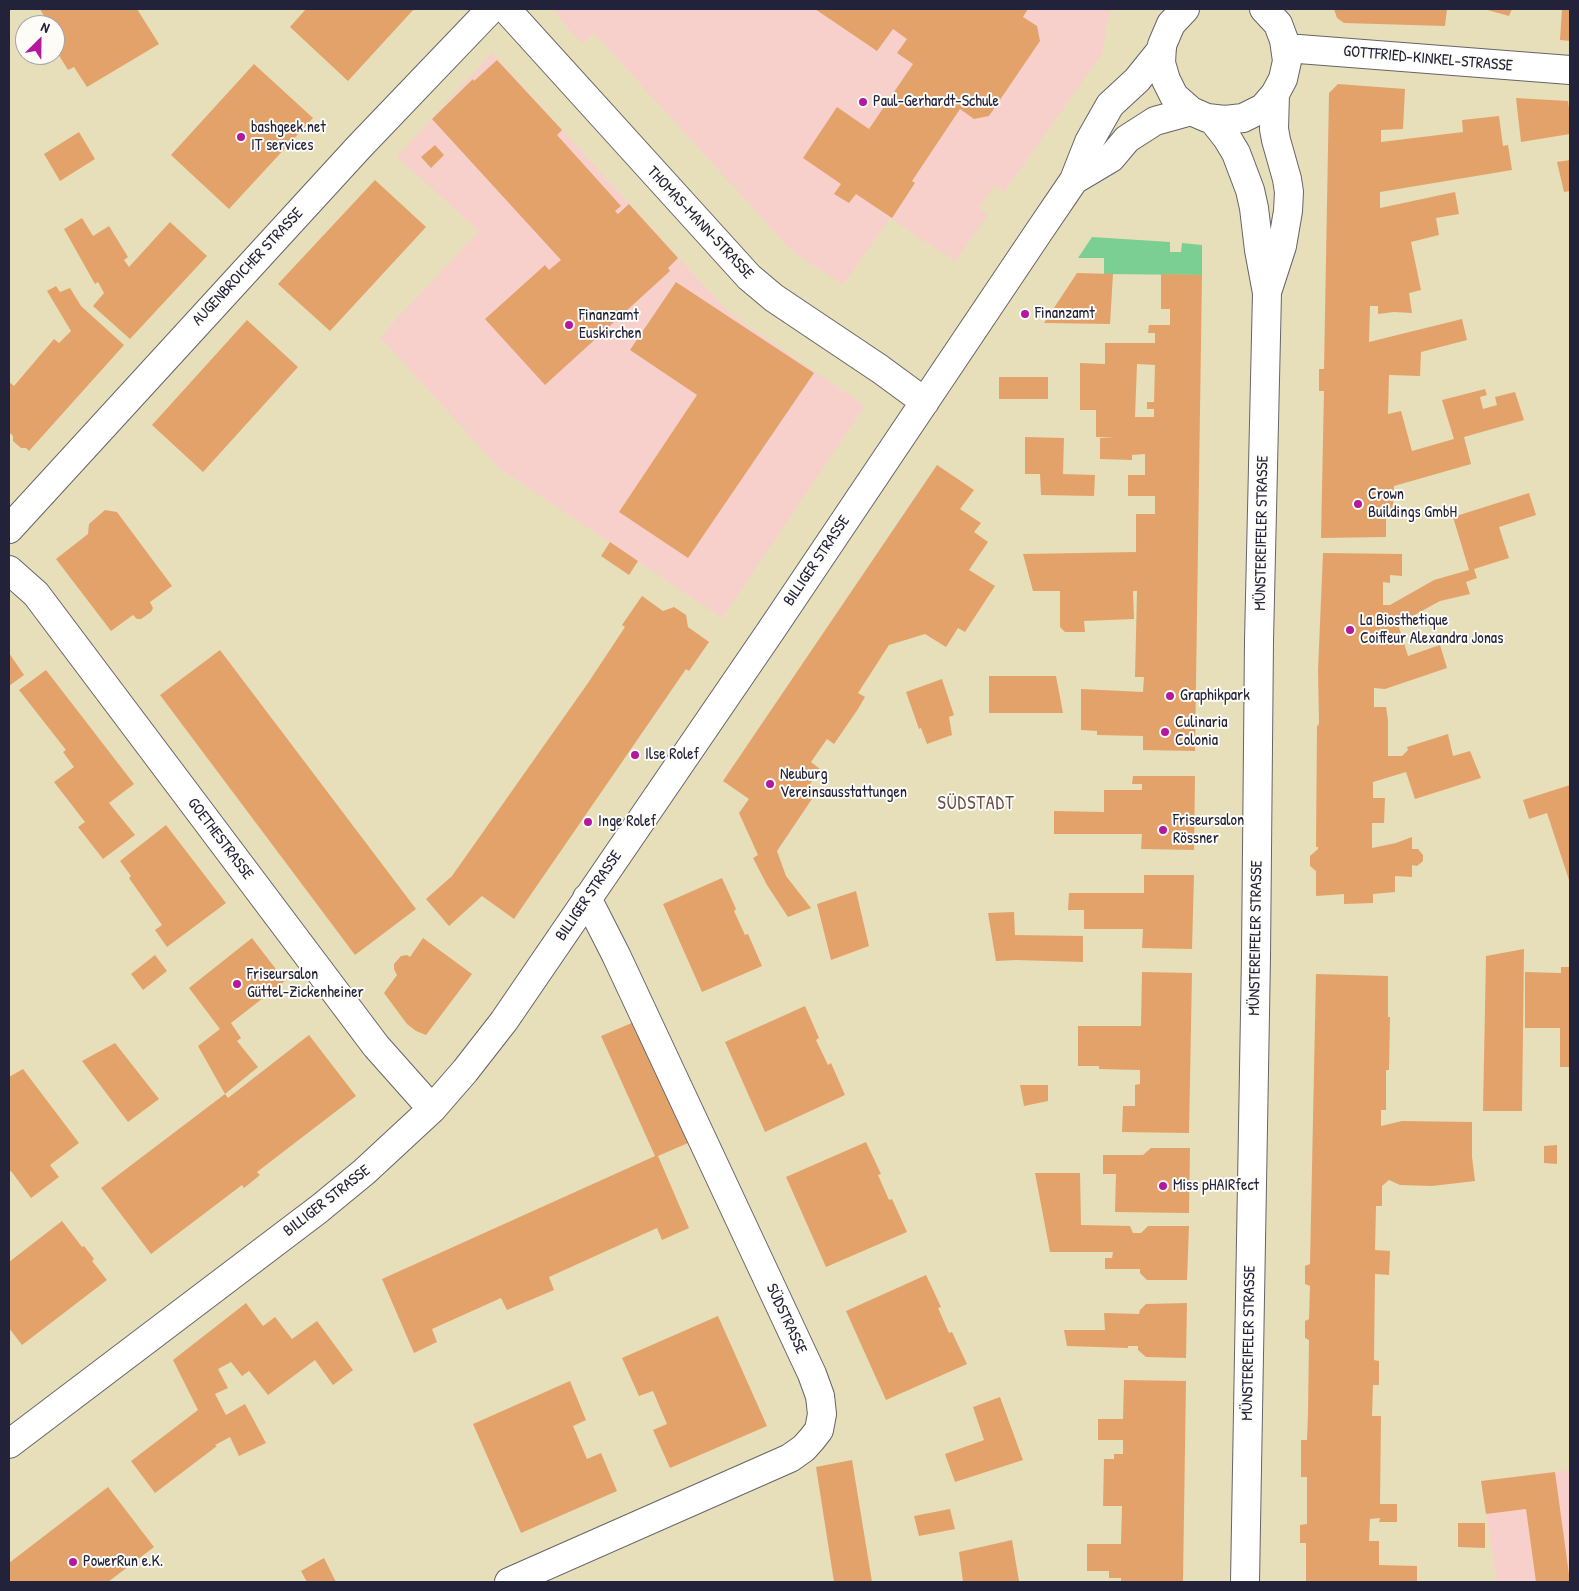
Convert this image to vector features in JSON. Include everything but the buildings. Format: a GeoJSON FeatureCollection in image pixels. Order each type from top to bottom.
{"type":"FeatureCollection","features":[{"type":"Feature","properties":{"kind":"street","name":"AUGENBROICHER STRASSE"},"geometry":{"type":"LineString","coordinates":[[9,529],[359,147],[491,9]]}},
{"type":"Feature","properties":{"kind":"street","name":"THOMAS-MANN-STRASSE"},"geometry":{"type":"LineString","coordinates":[[506,9],[749,277],[774,298],[880,369],[925,402]]}},
{"type":"Feature","properties":{"kind":"street"},"geometry":{"type":"LineString","coordinates":[[1162,49],[1165,36],[1171,24],[1185,9]]}},
{"type":"Feature","properties":{"kind":"street"},"geometry":{"type":"LineString","coordinates":[[1270,12],[1282,32],[1287,61],[1285,74],[1275,94]]}},
{"type":"Feature","properties":{"kind":"street","name":"GOTTFRIED-KINKEL-STRASSE"},"geometry":{"type":"LineString","coordinates":[[1286,48],[1570,70]]}},
{"type":"Feature","properties":{"kind":"street","name":"BILLIGER STRASSE"},"geometry":{"type":"LineString","coordinates":[[9,1444],[319,1209],[364,1172],[432,1109],[504,1020],[772,629],[1074,180],[1089,142],[1110,105],[1137,80],[1162,49]]}},
{"type":"Feature","properties":{"kind":"street","name":"MÜNSTEREIFELER STRASSE"},"geometry":{"type":"LineString","coordinates":[[1162,49],[1162,67],[1169,89],[1177,99],[1201,115],[1227,138],[1236,153],[1248,183],[1254,208],[1267,293],[1259,630],[1256,956],[1245,1582]]}},
{"type":"Feature","properties":{"kind":"street","name":"BILLIGER STRASSE"},"geometry":{"type":"LineString","coordinates":[[1074,180],[1111,158],[1127,139],[1155,121],[1201,115],[1230,120],[1251,114],[1266,105],[1275,94]]}},
{"type":"Feature","properties":{"kind":"street","name":"MÜNSTEREIFELER STRASSE"},"geometry":{"type":"LineString","coordinates":[[1267,293],[1282,246],[1289,192],[1274,129],[1275,94]]}},
{"type":"Feature","properties":{"kind":"street","name":"GOETHESTRASSE"},"geometry":{"type":"LineString","coordinates":[[9,570],[36,594],[376,1046],[432,1109]]}},
{"type":"Feature","properties":{"kind":"street","name":"SÜDSTRASSE"},"geometry":{"type":"LineString","coordinates":[[509,1582],[790,1458],[804,1448],[819,1430],[822,1414],[820,1396],[812,1374],[616,955],[587,898]]}},
{"type":"Feature","properties":{"kind":"shaded area","name":"Paul-Gerhardt-Schule"},"geometry":{"type":"Polygon","coordinates":[[[554,9],[1111,9],[1102,54],[1004,192],[994,185],[979,208],[988,215],[955,261],[890,218],[843,285],[792,251],[594,33],[582,43],[559,18],[554,9]]]}},
{"type":"Feature","properties":{"kind":"shaded area","name":"Finanzamt Euskirchen"},"geometry":{"type":"Polygon","coordinates":[[[492,53],[728,312],[865,406],[722,618],[499,468],[380,337],[479,231],[397,157],[492,53]]]}},
{"type":"Feature","properties":{"kind":"shaded area"},"geometry":{"type":"Polygon","coordinates":[[[1570,1470],[1570,1582],[1497,1582],[1481,1481],[1570,1470]]]}},
{"type":"Feature","properties":{"kind":"green space"},"geometry":{"type":"Polygon","coordinates":[[[1092,237],[1170,242],[1170,252],[1181,252],[1182,243],[1202,245],[1202,275],[1104,274],[1104,258],[1078,258],[1092,237]]]}},
{"type":"Feature","properties":{"kind":"place","name":"Paul-Gerhardt-Schule"},"geometry":{"type":"Point","coordinates":[863,102]}},
{"type":"Feature","properties":{"kind":"place","name":"bashgeek.net IT services"},"geometry":{"type":"Point","coordinates":[241,137]}},
{"type":"Feature","properties":{"kind":"place","name":"Finanzamt"},"geometry":{"type":"Point","coordinates":[1025,314]}},
{"type":"Feature","properties":{"kind":"place","name":"Finanzamt Euskirchen"},"geometry":{"type":"Point","coordinates":[569,325]}},
{"type":"Feature","properties":{"kind":"place","name":"Crown Buildings GmbH"},"geometry":{"type":"Point","coordinates":[1358,504]}},
{"type":"Feature","properties":{"kind":"place","name":"La Biosthetique Coiffeur Alexandra Jonas"},"geometry":{"type":"Point","coordinates":[1350,630]}},
{"type":"Feature","properties":{"kind":"place","name":"Graphikpark"},"geometry":{"type":"Point","coordinates":[1170,696]}},
{"type":"Feature","properties":{"kind":"place","name":"Culinaria Colonia"},"geometry":{"type":"Point","coordinates":[1165,732]}},
{"type":"Feature","properties":{"kind":"place","name":"Ilse Rolef"},"geometry":{"type":"Point","coordinates":[635,755]}},
{"type":"Feature","properties":{"kind":"place","name":"Neuburg Vereinsausstattungen"},"geometry":{"type":"Point","coordinates":[770,784]}},
{"type":"Feature","properties":{"kind":"place","name":"Inge Rolef"},"geometry":{"type":"Point","coordinates":[588,822]}},
{"type":"Feature","properties":{"kind":"place","name":"Friseursalon Rössner"},"geometry":{"type":"Point","coordinates":[1163,830]}},
{"type":"Feature","properties":{"kind":"place","name":"Friseursalon Güttel-Zickenheiner"},"geometry":{"type":"Point","coordinates":[237,984]}},
{"type":"Feature","properties":{"kind":"place","name":"Miss pHAIRfect"},"geometry":{"type":"Point","coordinates":[1163,1186]}},
{"type":"Feature","properties":{"kind":"place","name":"PowerRun e.K."},"geometry":{"type":"Point","coordinates":[73,1562]}},
{"type":"Feature","properties":{"kind":"district","name":"SÜDSTADT"},"geometry":{"type":"Point","coordinates":[976,804]}}]}
